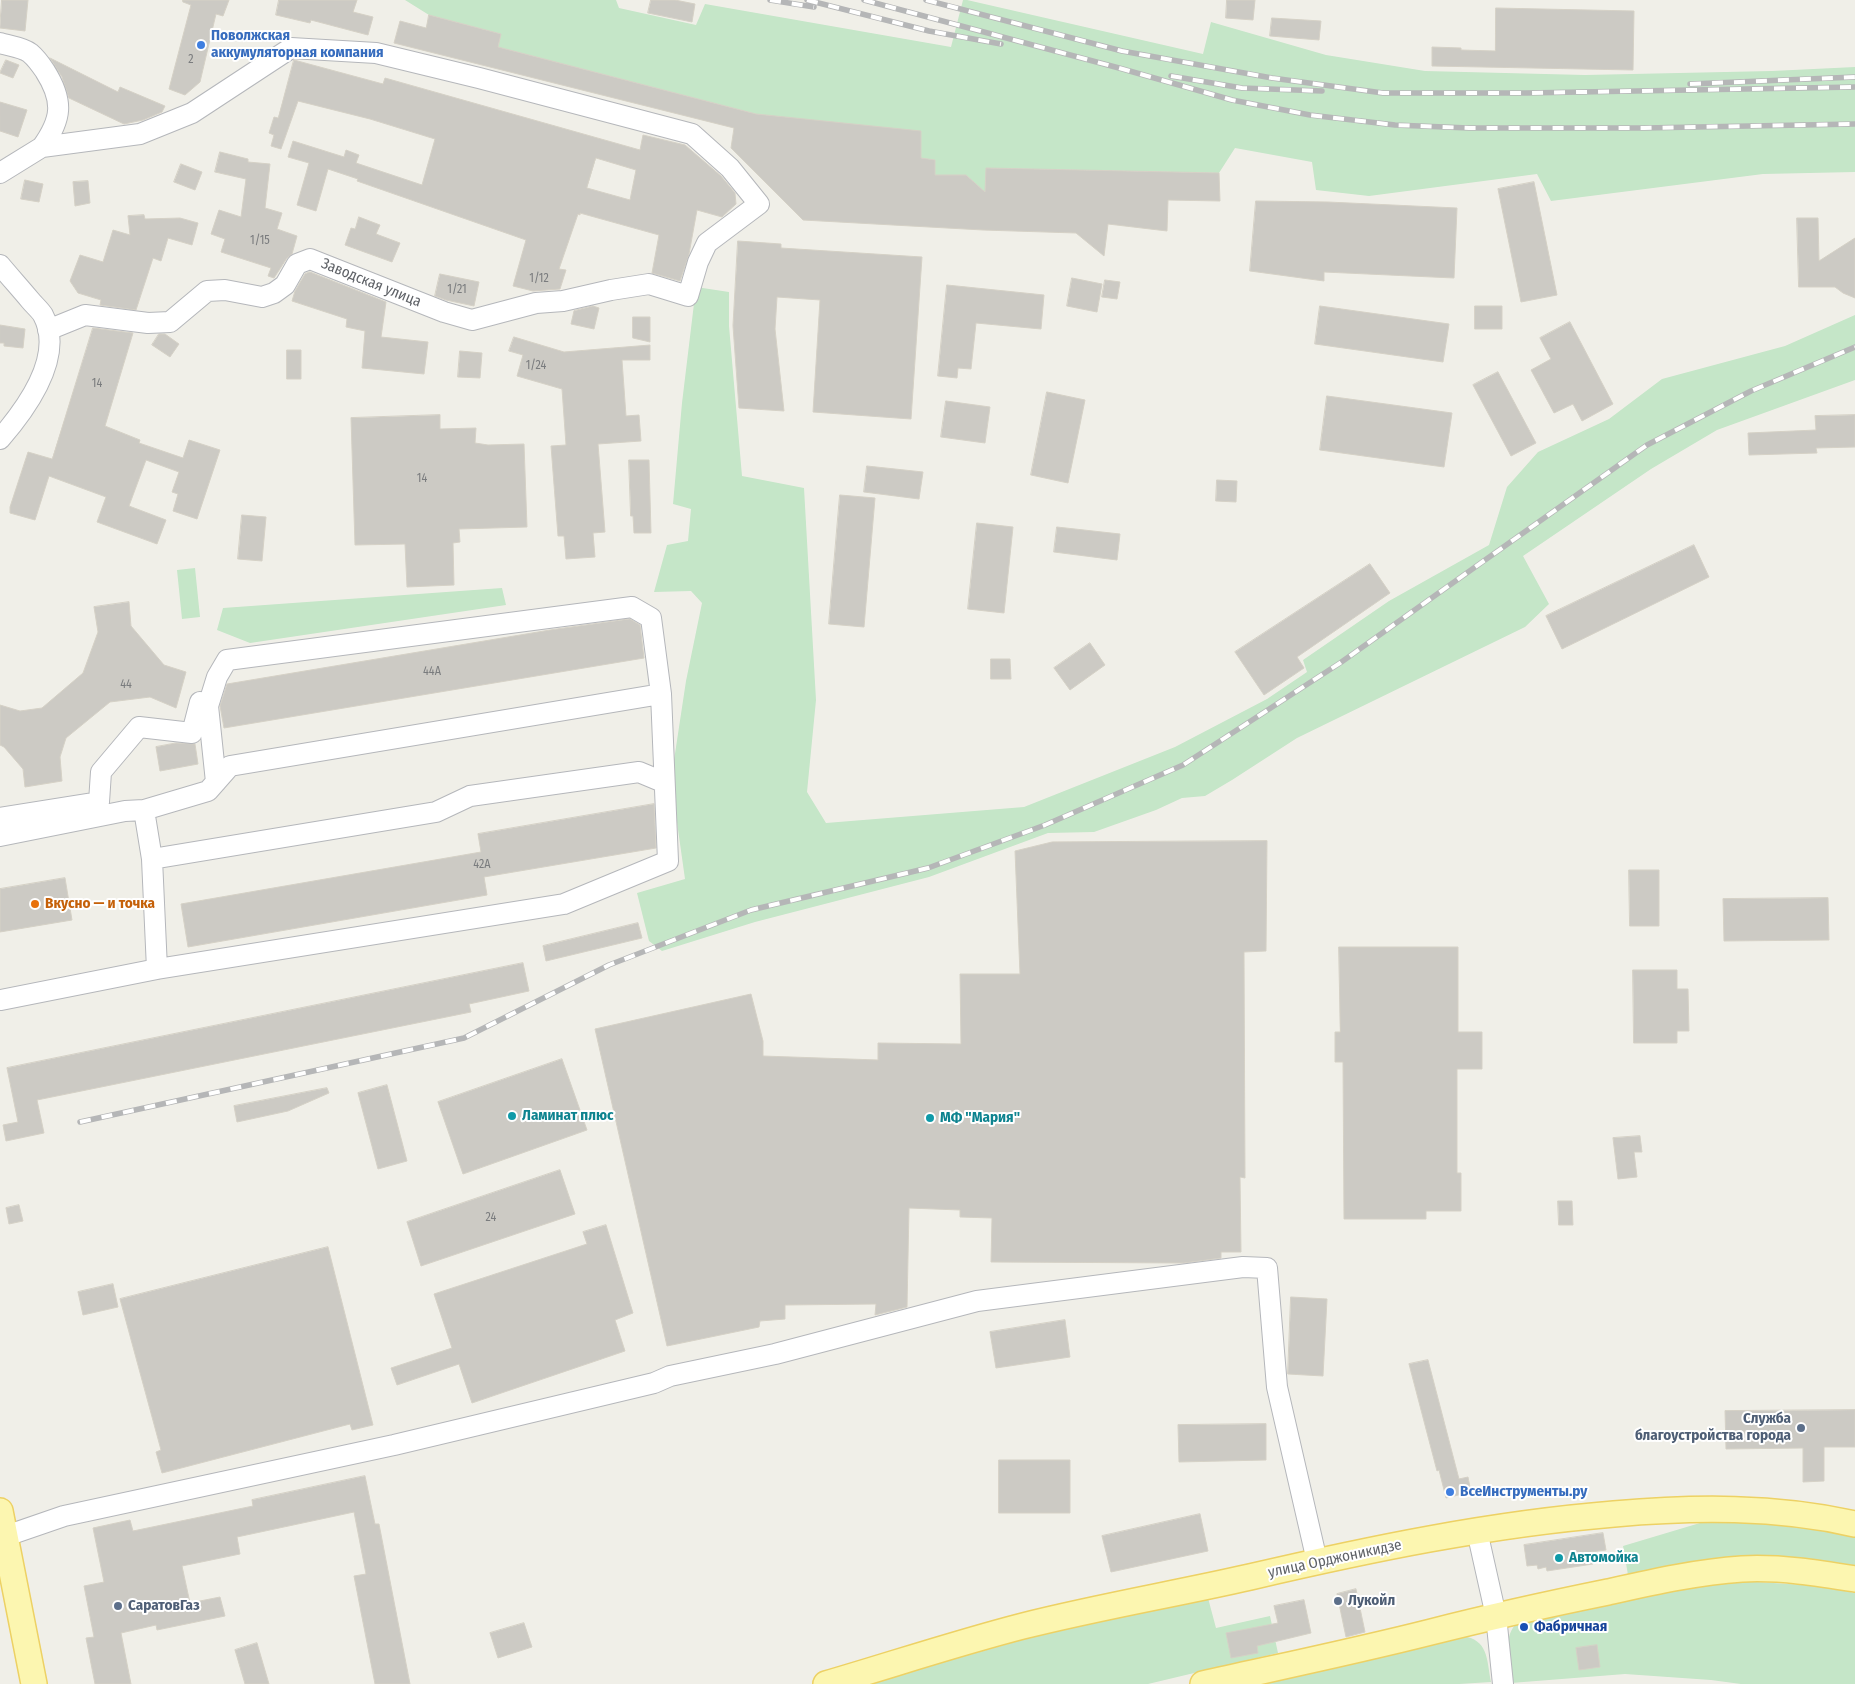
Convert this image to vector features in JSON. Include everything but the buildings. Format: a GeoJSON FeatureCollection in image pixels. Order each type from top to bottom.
{"type":"FeatureCollection","features":[{"type":"Feature","properties":{"kind":"main road","name":"улица Орджоникидзе"},"geometry":{"type":"LineString","coordinates":[[826,1684],[1023,1626],[1317,1561],[1477,1531],[1560,1518],[1691,1509],[1733,1509],[1830,1518],[1855,1524]]}},
{"type":"Feature","properties":{"kind":"main road"},"geometry":{"type":"LineString","coordinates":[[0,1511],[3,1538],[34,1684]]}},
{"type":"Feature","properties":{"kind":"main road"},"geometry":{"type":"LineString","coordinates":[[1203,1684],[1391,1642],[1496,1616],[1671,1578],[1708,1572],[1744,1569],[1773,1570],[1819,1573],[1855,1579]]}},
{"type":"Feature","properties":{"kind":"street"},"geometry":{"type":"LineString","coordinates":[[0,43],[30,53],[40,63],[52,82],[58,100],[58,115],[54,131],[42,147],[0,173]]}},
{"type":"Feature","properties":{"kind":"street","name":"Заводская улица"},"geometry":{"type":"LineString","coordinates":[[42,147],[140,134],[192,113],[291,48],[376,53],[692,134],[730,168],[759,204],[707,243],[698,262],[688,296],[649,284],[563,301],[536,303],[472,320],[444,312],[310,259],[297,264],[285,285],[274,293],[262,297],[225,290],[207,292],[170,322],[148,323],[85,315],[48,330]]}},
{"type":"Feature","properties":{"kind":"street"},"geometry":{"type":"LineString","coordinates":[[0,265],[42,314],[48,330],[49,355],[37,386],[19,417],[0,439]]}},
{"type":"Feature","properties":{"kind":"street"},"geometry":{"type":"LineString","coordinates":[[1,1000],[157,969],[564,904],[668,861],[663,782],[661,694],[651,618],[632,607],[227,660],[217,677],[208,706],[216,782]]}},
{"type":"Feature","properties":{"kind":"street"},"geometry":{"type":"LineString","coordinates":[[0,836],[125,811],[144,810],[208,791],[230,766],[661,694]]}},
{"type":"Feature","properties":{"kind":"street"},"geometry":{"type":"LineString","coordinates":[[0,818],[99,802],[101,772],[139,728],[192,733],[200,702]]}},
{"type":"Feature","properties":{"kind":"street"},"geometry":{"type":"LineString","coordinates":[[152,860],[436,812],[470,796],[639,772],[663,782]]}},
{"type":"Feature","properties":{"kind":"street"},"geometry":{"type":"LineString","coordinates":[[144,810],[152,860],[157,969]]}},
{"type":"Feature","properties":{"kind":"street"},"geometry":{"type":"LineString","coordinates":[[3,1538],[64,1516],[423,1438],[654,1383],[670,1376],[775,1354],[977,1301],[1243,1267],[1267,1268],[1277,1387],[1317,1561]]}},
{"type":"Feature","properties":{"kind":"street"},"geometry":{"type":"LineString","coordinates":[[1477,1531],[1496,1616],[1503,1684]]}},
{"type":"Feature","properties":{"kind":"green space"},"geometry":{"type":"Polygon","coordinates":[[[405,0],[616,0],[619,8],[696,25],[705,4],[951,47],[963,0],[967,0],[1203,54],[1211,22],[1326,55],[1425,71],[1585,75],[1772,71],[1855,67],[1855,172],[1763,174],[1551,201],[1537,174],[1369,196],[1316,190],[1312,162],[1235,148],[1219,173],[987,168],[985,192],[966,175],[935,175],[935,160],[921,158],[831,123],[756,114],[498,47],[501,34],[429,15],[405,0]]]}},
{"type":"Feature","properties":{"kind":"green space"},"geometry":{"type":"Polygon","coordinates":[[[696,287],[729,292],[729,326],[742,476],[804,488],[816,700],[807,792],[826,823],[1024,807],[1175,747],[1267,699],[1307,672],[1303,660],[1389,601],[1489,545],[1507,487],[1538,452],[1609,419],[1662,379],[1785,346],[1855,315],[1855,380],[1717,430],[1651,469],[1523,556],[1549,604],[1525,627],[1297,738],[1205,796],[1182,798],[1156,810],[1094,832],[1048,833],[929,877],[755,922],[662,951],[649,941],[637,893],[685,879],[671,780],[686,681],[702,603],[691,591],[654,592],[667,545],[688,541],[691,509],[673,504],[682,403],[696,287]]]}},
{"type":"Feature","properties":{"kind":"green space"},"geometry":{"type":"Polygon","coordinates":[[[195,568],[200,617],[182,619],[177,570],[195,568]]]}},
{"type":"Feature","properties":{"kind":"green space"},"geometry":{"type":"Polygon","coordinates":[[[502,588],[506,605],[250,643],[217,630],[223,608],[502,588]]]}},
{"type":"Feature","properties":{"kind":"green space"},"geometry":{"type":"Polygon","coordinates":[[[1710,1520],[1803,1525],[1855,1535],[1855,1570],[1628,1575],[1623,1546],[1710,1520]]]}},
{"type":"Feature","properties":{"kind":"green space"},"geometry":{"type":"Polygon","coordinates":[[[1741,1581],[1821,1586],[1855,1593],[1855,1684],[1741,1684],[1625,1674],[1511,1683],[1508,1642],[1513,1627],[1519,1621],[1675,1588],[1741,1581]]]}},
{"type":"Feature","properties":{"kind":"green space"},"geometry":{"type":"Polygon","coordinates":[[[1208,1598],[1216,1628],[1270,1616],[1278,1653],[1148,1684],[866,1684],[1036,1636],[1208,1598]]]}},
{"type":"Feature","properties":{"kind":"green space"},"geometry":{"type":"Polygon","coordinates":[[[1467,1637],[1479,1643],[1483,1648],[1486,1654],[1491,1682],[1459,1684],[1256,1684],[1467,1637]]]}},
{"type":"Feature","properties":{"kind":"railway"},"geometry":{"type":"LineString","coordinates":[[770,0],[814,7]]}},
{"type":"Feature","properties":{"kind":"railway"},"geometry":{"type":"LineString","coordinates":[[807,0],[929,31],[1001,44]]}},
{"type":"Feature","properties":{"kind":"railway"},"geometry":{"type":"LineString","coordinates":[[864,0],[1232,100],[1310,115],[1395,125],[1469,128],[1644,128],[1855,124]]}},
{"type":"Feature","properties":{"kind":"railway"},"geometry":{"type":"LineString","coordinates":[[926,0],[1122,51],[1272,78],[1383,93],[1526,93],[1855,87]]}},
{"type":"Feature","properties":{"kind":"railway"},"geometry":{"type":"LineString","coordinates":[[1171,76],[1242,88],[1322,91]]}},
{"type":"Feature","properties":{"kind":"railway"},"geometry":{"type":"LineString","coordinates":[[1690,84],[1855,77]]}},
{"type":"Feature","properties":{"kind":"railway"},"geometry":{"type":"LineString","coordinates":[[80,1122],[464,1038],[609,965],[751,910],[928,868],[1045,825],[1183,765],[1340,663],[1647,445],[1751,391],[1855,347]]}},
{"type":"Feature","properties":{"kind":"place","name":"Поволжская аккумуляторная компания"},"geometry":{"type":"Point","coordinates":[201,45]}},
{"type":"Feature","properties":{"kind":"place","name":"Вкусно — и точка"},"geometry":{"type":"Point","coordinates":[35,904]}},
{"type":"Feature","properties":{"kind":"place","name":"Ламинат плюс"},"geometry":{"type":"Point","coordinates":[512,1116]}},
{"type":"Feature","properties":{"kind":"place","name":"МФ \"Мария\""},"geometry":{"type":"Point","coordinates":[930,1118]}},
{"type":"Feature","properties":{"kind":"place","name":"Служба благоустройства города"},"geometry":{"type":"Point","coordinates":[1801,1428]}},
{"type":"Feature","properties":{"kind":"place","name":"ВсеИнструменты.ру"},"geometry":{"type":"Point","coordinates":[1450,1492]}},
{"type":"Feature","properties":{"kind":"place","name":"Автомойка"},"geometry":{"type":"Point","coordinates":[1559,1558]}},
{"type":"Feature","properties":{"kind":"place","name":"Лукойл"},"geometry":{"type":"Point","coordinates":[1338,1601]}},
{"type":"Feature","properties":{"kind":"place","name":"СаратовГаз"},"geometry":{"type":"Point","coordinates":[118,1606]}},
{"type":"Feature","properties":{"kind":"place","name":"Фабричная"},"geometry":{"type":"Point","coordinates":[1524,1627]}}]}
